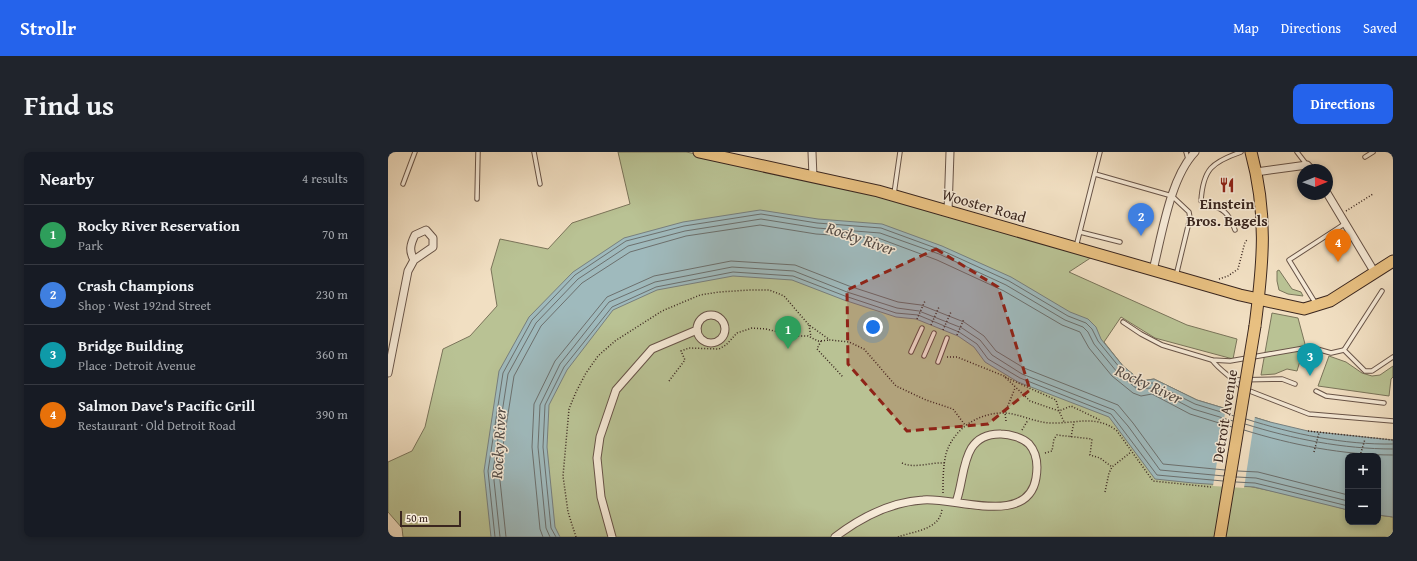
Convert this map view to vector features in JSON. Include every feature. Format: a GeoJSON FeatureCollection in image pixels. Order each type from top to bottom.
{"type":"FeatureCollection","features":[{"type":"Feature","properties":{"kind":"main road","name":"Wooster Road"},"geometry":{"type":"LineString","coordinates":[[699,152],[893,195],[1176,277],[1258,299],[1304,309],[1330,301],[1393,261]]}},
{"type":"Feature","properties":{"kind":"main road","name":"Detroit Avenue"},"geometry":{"type":"LineString","coordinates":[[1220,537],[1255,326],[1263,262],[1263,232],[1256,172],[1251,152]]}},
{"type":"Feature","properties":{"kind":"street"},"geometry":{"type":"LineString","coordinates":[[812,152],[812,177]]}},
{"type":"Feature","properties":{"kind":"street"},"geometry":{"type":"LineString","coordinates":[[948,211],[950,152]]}},
{"type":"Feature","properties":{"kind":"street"},"geometry":{"type":"LineString","coordinates":[[1153,270],[1172,196],[1180,172],[1187,156],[1196,152]]}},
{"type":"Feature","properties":{"kind":"street"},"geometry":{"type":"LineString","coordinates":[[1256,172],[1297,168]]}},
{"type":"Feature","properties":{"kind":"street"},"geometry":{"type":"LineString","coordinates":[[1332,200],[1375,273]]}},
{"type":"Feature","properties":{"kind":"street"},"geometry":{"type":"LineString","coordinates":[[388,373],[408,271],[414,260]]}},
{"type":"Feature","properties":{"kind":"street"},"geometry":{"type":"LineString","coordinates":[[711,314],[722,320],[725,326],[722,338],[710,343],[699,337],[697,330],[700,319],[711,314]]}},
{"type":"Feature","properties":{"kind":"street"},"geometry":{"type":"LineString","coordinates":[[612,537],[601,497],[597,458],[600,437],[616,390],[652,349],[697,330]]}},
{"type":"Feature","properties":{"kind":"street"},"geometry":{"type":"LineString","coordinates":[[835,537],[854,523],[886,508],[923,500],[956,502],[994,507],[1009,506],[1021,501],[1029,493],[1036,481],[1038,467],[1036,454],[1029,443],[1017,438],[995,434],[984,437],[973,445],[966,459],[962,473],[960,492],[956,502]]}},
{"type":"Feature","properties":{"kind":"lane"},"geometry":{"type":"LineString","coordinates":[[403,184],[415,152]]}},
{"type":"Feature","properties":{"kind":"lane"},"geometry":{"type":"LineString","coordinates":[[477,199],[478,152]]}},
{"type":"Feature","properties":{"kind":"lane"},"geometry":{"type":"LineString","coordinates":[[534,152],[540,184]]}},
{"type":"Feature","properties":{"kind":"lane"},"geometry":{"type":"LineString","coordinates":[[893,195],[900,152]]}},
{"type":"Feature","properties":{"kind":"lane"},"geometry":{"type":"LineString","coordinates":[[1076,248],[1100,152]]}},
{"type":"Feature","properties":{"kind":"lane"},"geometry":{"type":"LineString","coordinates":[[1235,230],[1232,219],[1226,211],[1201,201],[1202,184],[1209,168],[1223,158],[1241,152]]}},
{"type":"Feature","properties":{"kind":"lane"},"geometry":{"type":"LineString","coordinates":[[1298,152],[1308,164]]}},
{"type":"Feature","properties":{"kind":"lane"},"geometry":{"type":"LineString","coordinates":[[1365,157],[1373,152]]}},
{"type":"Feature","properties":{"kind":"lane"},"geometry":{"type":"LineString","coordinates":[[1095,174],[1172,196],[1189,212],[1190,218],[1176,277]]}},
{"type":"Feature","properties":{"kind":"lane"},"geometry":{"type":"LineString","coordinates":[[1317,306],[1289,260],[1346,223]]}},
{"type":"Feature","properties":{"kind":"lane"},"geometry":{"type":"LineString","coordinates":[[1080,232],[1120,242]]}},
{"type":"Feature","properties":{"kind":"lane"},"geometry":{"type":"LineString","coordinates":[[1123,322],[1162,345],[1212,360],[1230,361],[1310,347],[1331,353],[1344,350],[1382,291]]}},
{"type":"Feature","properties":{"kind":"lane"},"geometry":{"type":"LineString","coordinates":[[912,352],[922,328]]}},
{"type":"Feature","properties":{"kind":"lane"},"geometry":{"type":"LineString","coordinates":[[924,356],[934,333]]}},
{"type":"Feature","properties":{"kind":"lane"},"geometry":{"type":"LineString","coordinates":[[938,362],[947,338]]}},
{"type":"Feature","properties":{"kind":"lane"},"geometry":{"type":"LineString","coordinates":[[1344,350],[1365,371],[1372,371],[1393,357]]}},
{"type":"Feature","properties":{"kind":"lane"},"geometry":{"type":"LineString","coordinates":[[1212,360],[1219,369],[1242,388],[1309,414],[1393,421]]}},
{"type":"Feature","properties":{"kind":"lane"},"geometry":{"type":"LineString","coordinates":[[1234,380],[1282,379],[1295,384]]}},
{"type":"Feature","properties":{"kind":"lane"},"geometry":{"type":"LineString","coordinates":[[1316,391],[1326,396],[1384,403]]}},
{"type":"Feature","properties":{"kind":"path"},"geometry":{"type":"LineString","coordinates":[[1341,214],[1373,194]]}},
{"type":"Feature","properties":{"kind":"path"},"geometry":{"type":"LineString","coordinates":[[1218,279],[1228,276],[1238,269],[1245,242],[1248,239]]}},
{"type":"Feature","properties":{"kind":"path"},"geometry":{"type":"LineString","coordinates":[[576,537],[568,512],[563,476],[569,409],[586,373],[598,356],[615,341],[662,311],[700,295],[720,292],[769,290],[784,296],[809,324],[830,340]]}},
{"type":"Feature","properties":{"kind":"path"},"geometry":{"type":"LineString","coordinates":[[917,319],[925,301]]}},
{"type":"Feature","properties":{"kind":"path"},"geometry":{"type":"LineString","coordinates":[[931,325],[939,307]]}},
{"type":"Feature","properties":{"kind":"path"},"geometry":{"type":"LineString","coordinates":[[943,330],[951,312]]}},
{"type":"Feature","properties":{"kind":"path"},"geometry":{"type":"LineString","coordinates":[[957,336],[964,319]]}},
{"type":"Feature","properties":{"kind":"path"},"geometry":{"type":"LineString","coordinates":[[809,324],[811,337]]}},
{"type":"Feature","properties":{"kind":"path"},"geometry":{"type":"LineString","coordinates":[[669,381],[685,360],[682,351],[689,348],[719,349],[742,331],[752,328],[766,329],[795,336],[811,337],[821,341],[830,340],[849,342],[864,348],[896,386],[926,400],[953,409],[965,425]]}},
{"type":"Feature","properties":{"kind":"path"},"geometry":{"type":"LineString","coordinates":[[821,341],[817,349],[843,377]]}},
{"type":"Feature","properties":{"kind":"path"},"geometry":{"type":"LineString","coordinates":[[945,358],[957,357],[1004,376],[1056,400],[1059,411],[1065,422]]}},
{"type":"Feature","properties":{"kind":"path"},"geometry":{"type":"LineString","coordinates":[[1004,376],[1030,401],[1059,411],[1071,406],[1110,425],[1117,431],[1153,480],[1211,487]]}},
{"type":"Feature","properties":{"kind":"path"},"geometry":{"type":"LineString","coordinates":[[1006,421],[1005,414],[1015,388]]}},
{"type":"Feature","properties":{"kind":"path"},"geometry":{"type":"LineString","coordinates":[[898,537],[932,525],[941,514],[946,453],[952,440],[965,425],[989,415],[1005,414],[1028,420],[1074,422],[1089,420],[1102,422]]}},
{"type":"Feature","properties":{"kind":"path"},"geometry":{"type":"LineString","coordinates":[[1017,438],[1028,420]]}},
{"type":"Feature","properties":{"kind":"path"},"geometry":{"type":"LineString","coordinates":[[1071,437],[1074,422]]}},
{"type":"Feature","properties":{"kind":"path"},"geometry":{"type":"LineString","coordinates":[[1308,431],[1365,439],[1393,440]]}},
{"type":"Feature","properties":{"kind":"path"},"geometry":{"type":"LineString","coordinates":[[1314,452],[1319,433]]}},
{"type":"Feature","properties":{"kind":"path"},"geometry":{"type":"LineString","coordinates":[[1045,453],[1052,450],[1054,439],[1057,435],[1092,439],[1090,455],[1100,458],[1112,466]]}},
{"type":"Feature","properties":{"kind":"path"},"geometry":{"type":"LineString","coordinates":[[1361,453],[1365,439]]}},
{"type":"Feature","properties":{"kind":"path"},"geometry":{"type":"LineString","coordinates":[[1105,492],[1112,466],[1131,452]]}},
{"type":"Feature","properties":{"kind":"path"},"geometry":{"type":"LineString","coordinates":[[902,463],[913,466],[929,463],[944,463]]}},
{"type":"Feature","properties":{"kind":"highlighted area"},"geometry":{"type":"Polygon","coordinates":[[[936,249],[998,287],[1030,390],[988,424],[907,431],[848,364],[847,290],[936,249]]]}},
{"type":"Feature","properties":{"kind":"green space"},"geometry":{"type":"Polygon","coordinates":[[[618,152],[686,152],[869,187],[1095,255],[1069,272],[1187,325],[1237,339],[1233,359],[1155,338],[1121,317],[1104,342],[1123,366],[1141,381],[1154,379],[1197,400],[1270,422],[1248,486],[1305,498],[1345,509],[1345,525],[1381,525],[1381,515],[1393,517],[1393,537],[403,537],[402,528],[388,512],[388,462],[412,451],[425,427],[443,349],[470,336],[497,306],[491,269],[500,239],[548,249],[572,223],[630,204],[618,152]]]}},
{"type":"Feature","properties":{"kind":"green space"},"geometry":{"type":"Polygon","coordinates":[[[1279,270],[1292,289],[1301,292],[1303,296],[1288,294],[1279,290],[1277,271],[1279,270]]]}},
{"type":"Feature","properties":{"kind":"green space"},"geometry":{"type":"Polygon","coordinates":[[[1272,313],[1298,318],[1305,344],[1297,371],[1287,369],[1275,374],[1261,375],[1272,313]]]}},
{"type":"Feature","properties":{"kind":"green space"},"geometry":{"type":"Polygon","coordinates":[[[1329,356],[1346,362],[1362,373],[1372,376],[1380,375],[1393,366],[1393,377],[1391,379],[1389,396],[1318,386],[1329,356]]]}},
{"type":"Feature","properties":{"kind":"water","name":"Rocky River"},"geometry":{"type":"Polygon","coordinates":[[[760,210],[818,219],[882,224],[942,246],[1011,277],[1070,312],[1088,319],[1096,327],[1101,339],[1123,366],[1141,381],[1154,379],[1197,400],[1270,422],[1308,431],[1393,440],[1393,517],[1381,515],[1381,453],[1345,453],[1345,509],[1254,487],[1155,479],[1109,417],[1018,382],[985,362],[974,347],[958,336],[916,319],[896,317],[844,300],[792,280],[733,276],[657,290],[613,310],[567,370],[549,405],[547,447],[555,527],[560,537],[491,537],[484,471],[499,371],[529,317],[573,272],[624,238],[683,222],[760,210]]]}},
{"type":"Feature","properties":{"kind":"pier"},"geometry":{"type":"Polygon","coordinates":[[[1226,407],[1255,416],[1244,488],[1213,486],[1226,407]]]}},
{"type":"Feature","properties":{"kind":"place","name":"Einstein Bros. Bagels"},"geometry":{"type":"Point","coordinates":[1227,185]}},
{"type":"Feature","properties":{"kind":"place","name":"Crash Champions"},"geometry":{"type":"Point","coordinates":[1141,236]}},
{"type":"Feature","properties":{"kind":"place","name":"Salmon Dave's Pacific Grill"},"geometry":{"type":"Point","coordinates":[1338,262]}},
{"type":"Feature","properties":{"kind":"place","name":"Rocky River Reservation"},"geometry":{"type":"Point","coordinates":[788,349]}},
{"type":"Feature","properties":{"kind":"place","name":"Bridge Building"},"geometry":{"type":"Point","coordinates":[1310,376]}}]}
